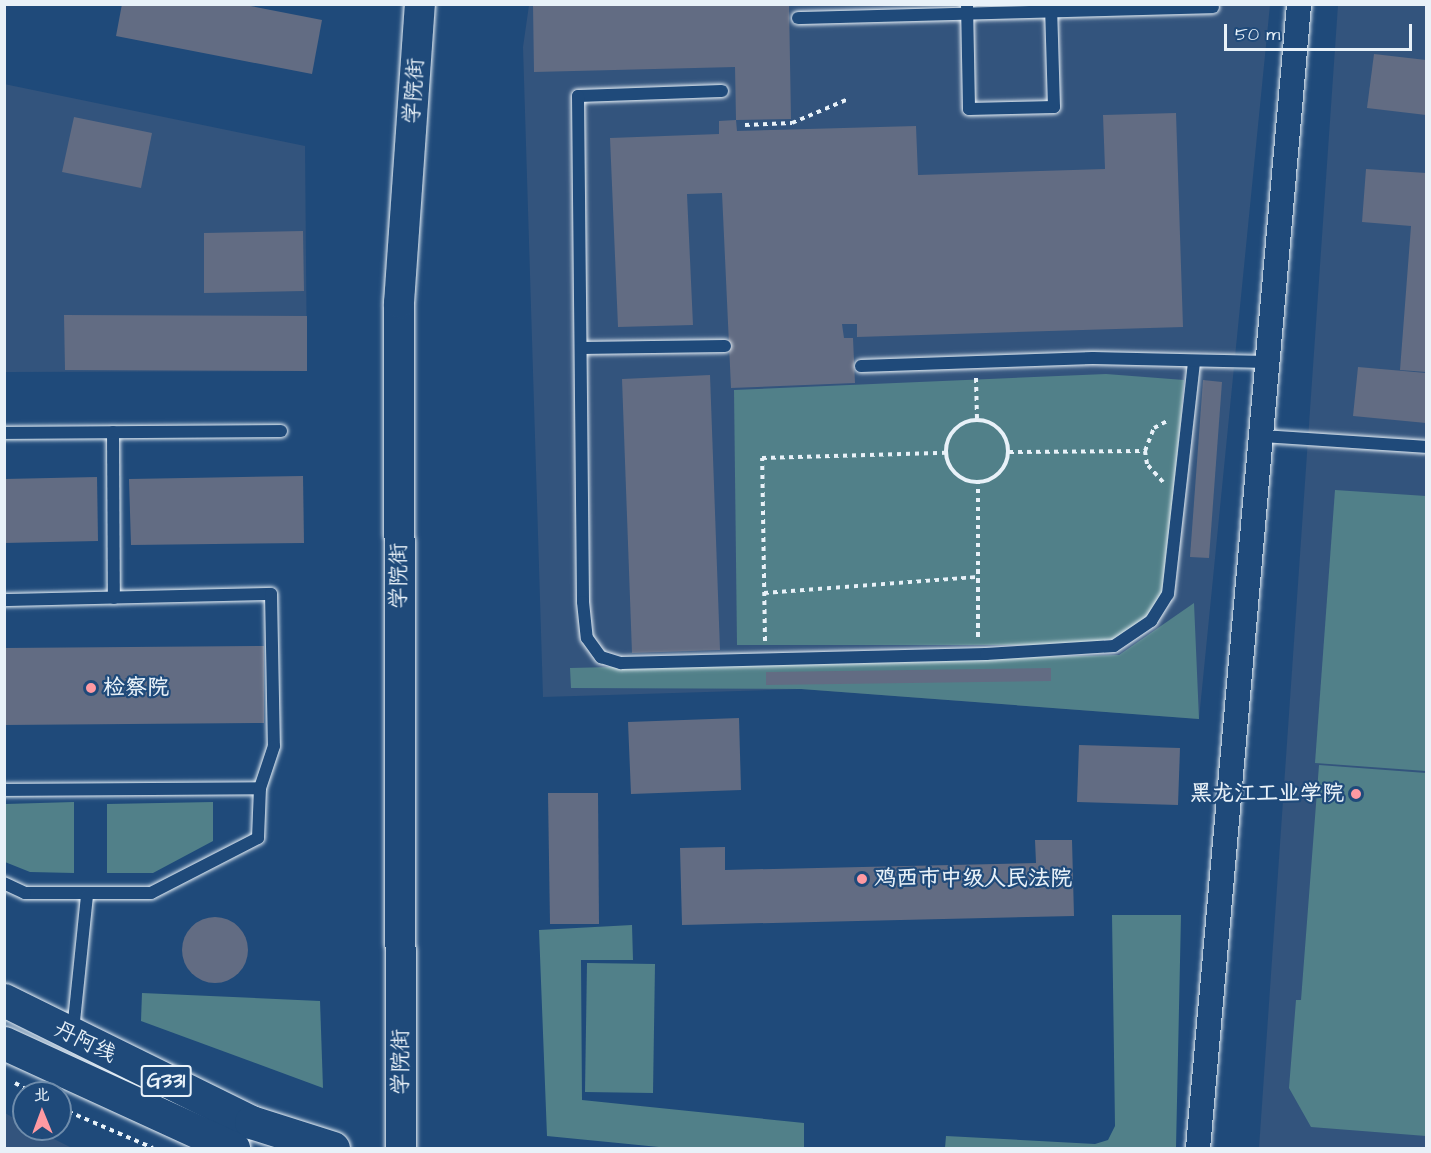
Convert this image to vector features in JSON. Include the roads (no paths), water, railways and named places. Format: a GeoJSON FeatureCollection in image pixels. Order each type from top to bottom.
{"type":"FeatureCollection","features":[{"type":"Feature","properties":{"kind":"highway","name":"丹阿线"},"geometry":{"type":"LineString","coordinates":[[4,1000],[251,1122],[333,1149]]}},
{"type":"Feature","properties":{"kind":"highway","name":"丹阿线"},"geometry":{"type":"LineString","coordinates":[[4,1043],[232,1149]]}},
{"type":"Feature","properties":{"kind":"street","name":"学院街"},"geometry":{"type":"LineString","coordinates":[[400,1149],[399,303],[420,4]]}},
{"type":"Feature","properties":{"kind":"street"},"geometry":{"type":"LineString","coordinates":[[1198,1149],[1299,4]]}},
{"type":"Feature","properties":{"kind":"lane"},"geometry":{"type":"LineString","coordinates":[[798,18],[967,9],[1213,7]]}},
{"type":"Feature","properties":{"kind":"lane"},"geometry":{"type":"LineString","coordinates":[[967,9],[969,109],[1054,107],[1051,8]]}},
{"type":"Feature","properties":{"kind":"lane"},"geometry":{"type":"LineString","coordinates":[[722,91],[578,96],[583,602],[587,638],[601,657],[621,663],[765,660],[978,654],[1114,646],[1151,621],[1168,594],[1194,362]]}},
{"type":"Feature","properties":{"kind":"lane"},"geometry":{"type":"LineString","coordinates":[[581,348],[725,346]]}},
{"type":"Feature","properties":{"kind":"lane"},"geometry":{"type":"LineString","coordinates":[[861,366],[1093,358],[1267,362]]}},
{"type":"Feature","properties":{"kind":"lane"},"geometry":{"type":"LineString","coordinates":[[4,434],[281,431]]}},
{"type":"Feature","properties":{"kind":"lane"},"geometry":{"type":"LineString","coordinates":[[113,432],[114,598]]}},
{"type":"Feature","properties":{"kind":"lane"},"geometry":{"type":"LineString","coordinates":[[1261,436],[1426,447]]}},
{"type":"Feature","properties":{"kind":"lane"},"geometry":{"type":"LineString","coordinates":[[4,600],[271,594],[274,746],[260,788],[258,838],[151,893],[87,896],[25,893],[4,883]]}},
{"type":"Feature","properties":{"kind":"lane"},"geometry":{"type":"LineString","coordinates":[[4,790],[260,788]]}},
{"type":"Feature","properties":{"kind":"lane"},"geometry":{"type":"LineString","coordinates":[[73,1036],[87,896]]}},
{"type":"Feature","properties":{"kind":"place","name":"检察院"},"geometry":{"type":"Point","coordinates":[91,688]}},
{"type":"Feature","properties":{"kind":"place","name":"黑龙江工业学院"},"geometry":{"type":"Point","coordinates":[1356,794]}},
{"type":"Feature","properties":{"kind":"place","name":"鸡西市中级人民法院"},"geometry":{"type":"Point","coordinates":[862,879]}}]}
